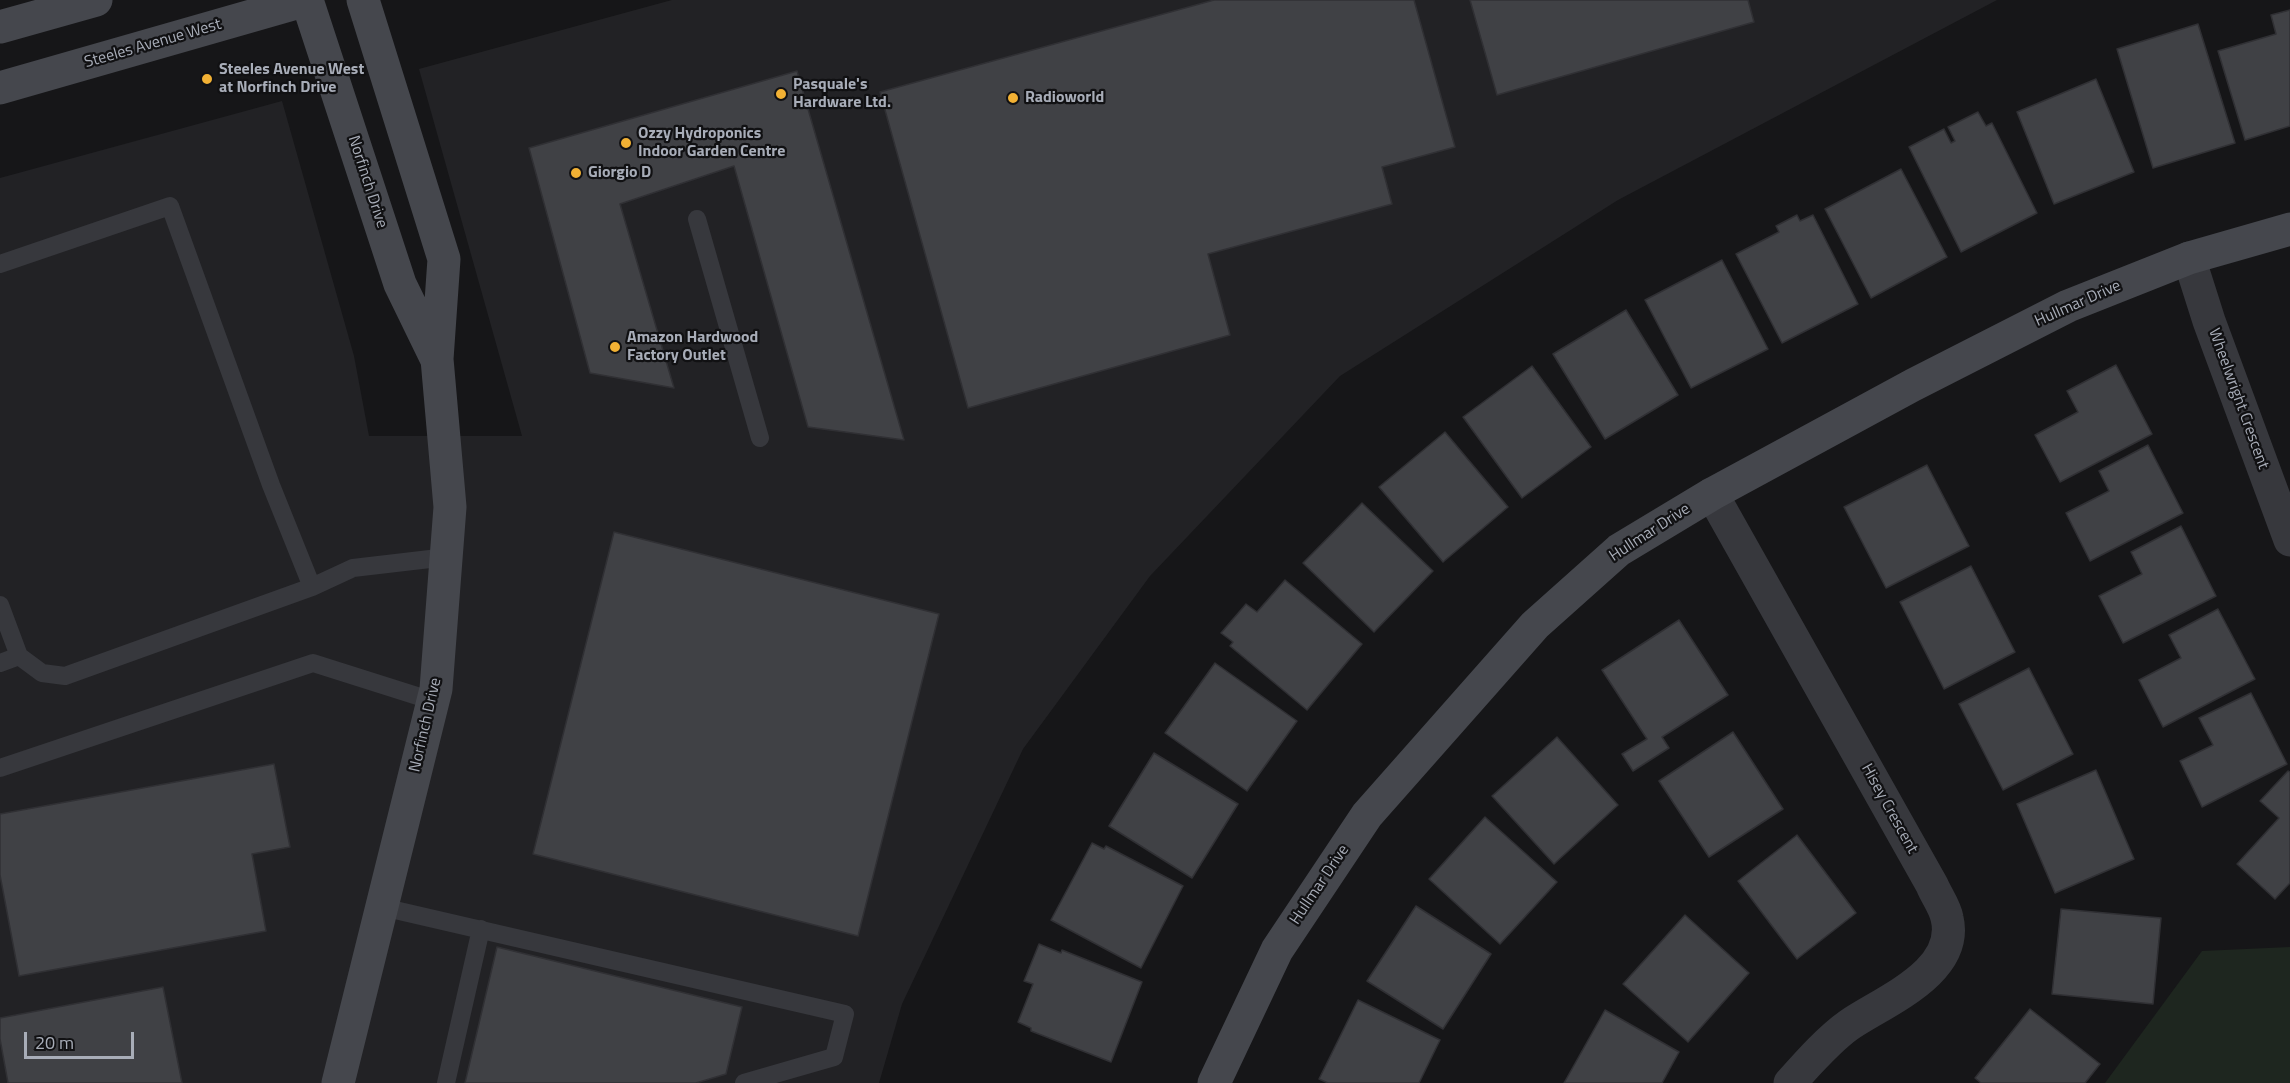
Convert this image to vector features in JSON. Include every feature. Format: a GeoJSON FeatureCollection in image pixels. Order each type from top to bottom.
{"type":"FeatureCollection","features":[{"type":"Feature","properties":{"kind":"street"},"geometry":{"type":"LineString","coordinates":[[0,27],[96,0]]}},
{"type":"Feature","properties":{"kind":"street","name":"Steeles Avenue West"},"geometry":{"type":"LineString","coordinates":[[0,88],[307,0]]}},
{"type":"Feature","properties":{"kind":"street","name":"Norfinch Drive"},"geometry":{"type":"LineString","coordinates":[[307,0],[399,284],[437,359]]}},
{"type":"Feature","properties":{"kind":"street","name":"Norfinch Drive"},"geometry":{"type":"LineString","coordinates":[[338,1083],[433,701],[442,634],[450,507],[437,359],[444,259],[363,0]]}},
{"type":"Feature","properties":{"kind":"street","name":"Hullmar Drive"},"geometry":{"type":"LineString","coordinates":[[1214,1083],[1277,950],[1367,815],[1535,625],[1619,550],[1712,494],[1913,385],[2068,306],[2189,258],[2290,228]]}},
{"type":"Feature","properties":{"kind":"street","name":"Wheelwright Crescent"},"geometry":{"type":"LineString","coordinates":[[2189,258],[2206,313],[2290,540]]}},
{"type":"Feature","properties":{"kind":"street","name":"Hisey Crescent"},"geometry":{"type":"LineString","coordinates":[[1712,494],[1932,885],[1947,918],[1947,940],[1941,957],[1930,973],[1847,1026],[1790,1083]]}},
{"type":"Feature","properties":{"kind":"lane"},"geometry":{"type":"LineString","coordinates":[[0,264],[170,206],[271,485],[312,587]]}},
{"type":"Feature","properties":{"kind":"lane"},"geometry":{"type":"LineString","coordinates":[[697,219],[760,438]]}},
{"type":"Feature","properties":{"kind":"lane"},"geometry":{"type":"LineString","coordinates":[[0,605],[20,656],[42,673],[65,676],[312,587],[353,568],[447,557]]}},
{"type":"Feature","properties":{"kind":"lane"},"geometry":{"type":"LineString","coordinates":[[0,663],[20,656]]}},
{"type":"Feature","properties":{"kind":"lane"},"geometry":{"type":"LineString","coordinates":[[0,768],[313,663],[433,701]]}},
{"type":"Feature","properties":{"kind":"lane"},"geometry":{"type":"LineString","coordinates":[[382,907],[845,1014],[834,1057],[744,1083]]}},
{"type":"Feature","properties":{"kind":"lane"},"geometry":{"type":"LineString","coordinates":[[446,1083],[481,929]]}},
{"type":"Feature","properties":{"kind":"shaded area"},"geometry":{"type":"Polygon","coordinates":[[[672,0],[1997,0],[1618,200],[1340,376],[1150,576],[1023,749],[902,1004],[879,1083],[0,1083],[0,178],[282,101],[354,356],[369,436],[522,436],[419,69],[672,0]]]}},
{"type":"Feature","properties":{"kind":"shaded area"},"geometry":{"type":"Polygon","coordinates":[[[2290,947],[2290,1083],[2105,1083],[2202,951],[2290,947]]]}},
{"type":"Feature","properties":{"kind":"building"},"geometry":{"type":"Polygon","coordinates":[[[1214,0],[1414,0],[1455,147],[1382,167],[1392,204],[1208,254],[1230,335],[968,408],[880,92],[1214,0]]]}},
{"type":"Feature","properties":{"kind":"building"},"geometry":{"type":"Polygon","coordinates":[[[1470,0],[1748,0],[1754,22],[1497,95],[1470,0]]]}},
{"type":"Feature","properties":{"kind":"building"},"geometry":{"type":"Polygon","coordinates":[[[2290,10],[2290,126],[2245,140],[2218,51],[2276,34],[2271,15],[2290,10]]]}},
{"type":"Feature","properties":{"kind":"building"},"geometry":{"type":"Polygon","coordinates":[[[2198,24],[2235,143],[2153,168],[2117,49],[2198,24]]]}},
{"type":"Feature","properties":{"kind":"building"},"geometry":{"type":"Polygon","coordinates":[[[797,71],[904,440],[808,427],[734,166],[620,204],[674,388],[590,373],[529,148],[797,71]]]}},
{"type":"Feature","properties":{"kind":"building"},"geometry":{"type":"Polygon","coordinates":[[[2096,79],[2134,172],[2054,204],[2017,112],[2096,79]]]}},
{"type":"Feature","properties":{"kind":"building"},"geometry":{"type":"Polygon","coordinates":[[[1978,112],[1986,126],[1992,123],[2037,213],[1961,252],[1909,147],[1944,129],[1951,143],[1955,141],[1948,127],[1978,112]]]}},
{"type":"Feature","properties":{"kind":"building"},"geometry":{"type":"Polygon","coordinates":[[[1901,169],[1947,257],[1871,298],[1825,209],[1901,169]]]}},
{"type":"Feature","properties":{"kind":"building"},"geometry":{"type":"Polygon","coordinates":[[[1797,215],[1800,221],[1813,215],[1858,304],[1782,343],[1736,254],[1779,232],[1776,226],[1797,215]]]}},
{"type":"Feature","properties":{"kind":"building"},"geometry":{"type":"Polygon","coordinates":[[[1722,260],[1768,349],[1691,388],[1645,300],[1722,260]]]}},
{"type":"Feature","properties":{"kind":"building"},"geometry":{"type":"Polygon","coordinates":[[[1626,310],[1678,395],[1605,439],[1553,354],[1626,310]]]}},
{"type":"Feature","properties":{"kind":"building"},"geometry":{"type":"Polygon","coordinates":[[[2116,365],[2152,434],[2060,482],[2035,435],[2078,412],[2067,391],[2116,365]]]}},
{"type":"Feature","properties":{"kind":"building"},"geometry":{"type":"Polygon","coordinates":[[[1532,366],[1591,447],[1522,498],[1463,417],[1532,366]]]}},
{"type":"Feature","properties":{"kind":"building"},"geometry":{"type":"Polygon","coordinates":[[[1445,432],[1508,507],[1443,562],[1379,487],[1445,432]]]}},
{"type":"Feature","properties":{"kind":"building"},"geometry":{"type":"Polygon","coordinates":[[[2148,445],[2183,513],[2090,561],[2066,513],[2109,491],[2099,471],[2148,445]]]}},
{"type":"Feature","properties":{"kind":"building"},"geometry":{"type":"Polygon","coordinates":[[[1927,465],[1969,546],[1886,588],[1844,507],[1927,465]]]}},
{"type":"Feature","properties":{"kind":"building"},"geometry":{"type":"Polygon","coordinates":[[[1362,503],[1433,571],[1374,632],[1303,563],[1362,503]]]}},
{"type":"Feature","properties":{"kind":"building"},"geometry":{"type":"Polygon","coordinates":[[[2181,526],[2216,596],[2123,643],[2099,596],[2142,574],[2131,552],[2181,526]]]}},
{"type":"Feature","properties":{"kind":"building"},"geometry":{"type":"Polygon","coordinates":[[[614,532],[939,614],[858,936],[533,854],[614,532]]]}},
{"type":"Feature","properties":{"kind":"building"},"geometry":{"type":"Polygon","coordinates":[[[1971,566],[2015,652],[1944,689],[1900,602],[1971,566]]]}},
{"type":"Feature","properties":{"kind":"building"},"geometry":{"type":"Polygon","coordinates":[[[1285,580],[1362,644],[1307,710],[1230,646],[1233,642],[1221,633],[1246,604],[1257,612],[1285,580]]]}},
{"type":"Feature","properties":{"kind":"building"},"geometry":{"type":"Polygon","coordinates":[[[2218,609],[2255,679],[2163,727],[2139,680],[2181,658],[2169,635],[2218,609]]]}},
{"type":"Feature","properties":{"kind":"building"},"geometry":{"type":"Polygon","coordinates":[[[1679,620],[1728,695],[1662,737],[1669,748],[1633,771],[1622,754],[1647,739],[1602,670],[1679,620]]]}},
{"type":"Feature","properties":{"kind":"building"},"geometry":{"type":"Polygon","coordinates":[[[1215,663],[1297,721],[1247,791],[1165,733],[1215,663]]]}},
{"type":"Feature","properties":{"kind":"building"},"geometry":{"type":"Polygon","coordinates":[[[2029,668],[2073,754],[2003,790],[1959,704],[2029,668]]]}},
{"type":"Feature","properties":{"kind":"building"},"geometry":{"type":"Polygon","coordinates":[[[2251,693],[2287,764],[2202,807],[2180,761],[2213,745],[2199,718],[2251,693]]]}},
{"type":"Feature","properties":{"kind":"building"},"geometry":{"type":"Polygon","coordinates":[[[1733,732],[1783,809],[1709,857],[1659,781],[1733,732]]]}},
{"type":"Feature","properties":{"kind":"building"},"geometry":{"type":"Polygon","coordinates":[[[1557,737],[1618,805],[1554,864],[1492,796],[1557,737]]]}},
{"type":"Feature","properties":{"kind":"building"},"geometry":{"type":"Polygon","coordinates":[[[1154,753],[1238,804],[1192,878],[1109,826],[1154,753]]]}},
{"type":"Feature","properties":{"kind":"building"},"geometry":{"type":"Polygon","coordinates":[[[274,764],[290,847],[252,854],[266,931],[19,976],[0,875],[0,814],[274,764]]]}},
{"type":"Feature","properties":{"kind":"building"},"geometry":{"type":"Polygon","coordinates":[[[2096,770],[2134,859],[2055,893],[2017,804],[2096,770]]]}},
{"type":"Feature","properties":{"kind":"building"},"geometry":{"type":"Polygon","coordinates":[[[2288,771],[2290,772],[2290,883],[2275,899],[2237,864],[2279,818],[2260,801],[2288,771]]]}},
{"type":"Feature","properties":{"kind":"building"},"geometry":{"type":"Polygon","coordinates":[[[1485,817],[1557,882],[1500,944],[1429,879],[1485,817]]]}},
{"type":"Feature","properties":{"kind":"building"},"geometry":{"type":"Polygon","coordinates":[[[1797,835],[1856,913],[1797,959],[1738,881],[1797,835]]]}},
{"type":"Feature","properties":{"kind":"building"},"geometry":{"type":"Polygon","coordinates":[[[1092,843],[1104,849],[1106,846],[1183,886],[1141,968],[1051,920],[1092,843]]]}},
{"type":"Feature","properties":{"kind":"building"},"geometry":{"type":"Polygon","coordinates":[[[1416,906],[1491,954],[1443,1029],[1367,981],[1416,906]]]}},
{"type":"Feature","properties":{"kind":"building"},"geometry":{"type":"Polygon","coordinates":[[[2061,909],[2161,918],[2153,1004],[2052,994],[2061,909]]]}},
{"type":"Feature","properties":{"kind":"building"},"geometry":{"type":"Polygon","coordinates":[[[1685,915],[1749,973],[1688,1042],[1623,984],[1685,915]]]}},
{"type":"Feature","properties":{"kind":"building"},"geometry":{"type":"Polygon","coordinates":[[[1039,944],[1061,953],[1062,950],[1142,982],[1111,1062],[1031,1031],[1031,1028],[1018,1022],[1033,984],[1024,981],[1039,944]]]}},
{"type":"Feature","properties":{"kind":"building"},"geometry":{"type":"Polygon","coordinates":[[[497,947],[742,1007],[726,1074],[696,1083],[465,1083],[497,947]]]}},
{"type":"Feature","properties":{"kind":"building"},"geometry":{"type":"Polygon","coordinates":[[[163,987],[182,1083],[8,1083],[0,1039],[0,1018],[163,987]]]}},
{"type":"Feature","properties":{"kind":"building"},"geometry":{"type":"Polygon","coordinates":[[[1358,1000],[1440,1040],[1419,1083],[1328,1083],[1319,1079],[1358,1000]]]}},
{"type":"Feature","properties":{"kind":"building"},"geometry":{"type":"Polygon","coordinates":[[[2030,1009],[2100,1064],[2085,1083],[1981,1083],[1975,1078],[2030,1009]]]}},
{"type":"Feature","properties":{"kind":"building"},"geometry":{"type":"Polygon","coordinates":[[[1605,1010],[1679,1052],[1662,1083],[1564,1083],[1605,1010]]]}},
{"type":"Feature","properties":{"kind":"place","name":"Steeles Avenue West at Norfinch Drive"},"geometry":{"type":"Point","coordinates":[207,79]}},
{"type":"Feature","properties":{"kind":"place","name":"Pasquale's Hardware Ltd."},"geometry":{"type":"Point","coordinates":[781,94]}},
{"type":"Feature","properties":{"kind":"place","name":"Radioworld"},"geometry":{"type":"Point","coordinates":[1013,98]}},
{"type":"Feature","properties":{"kind":"place","name":"Ozzy Hydroponics Indoor Garden Centre"},"geometry":{"type":"Point","coordinates":[626,143]}},
{"type":"Feature","properties":{"kind":"place","name":"Giorgio D"},"geometry":{"type":"Point","coordinates":[576,173]}},
{"type":"Feature","properties":{"kind":"place","name":"Amazon Hardwood Factory Outlet"},"geometry":{"type":"Point","coordinates":[615,347]}}]}
